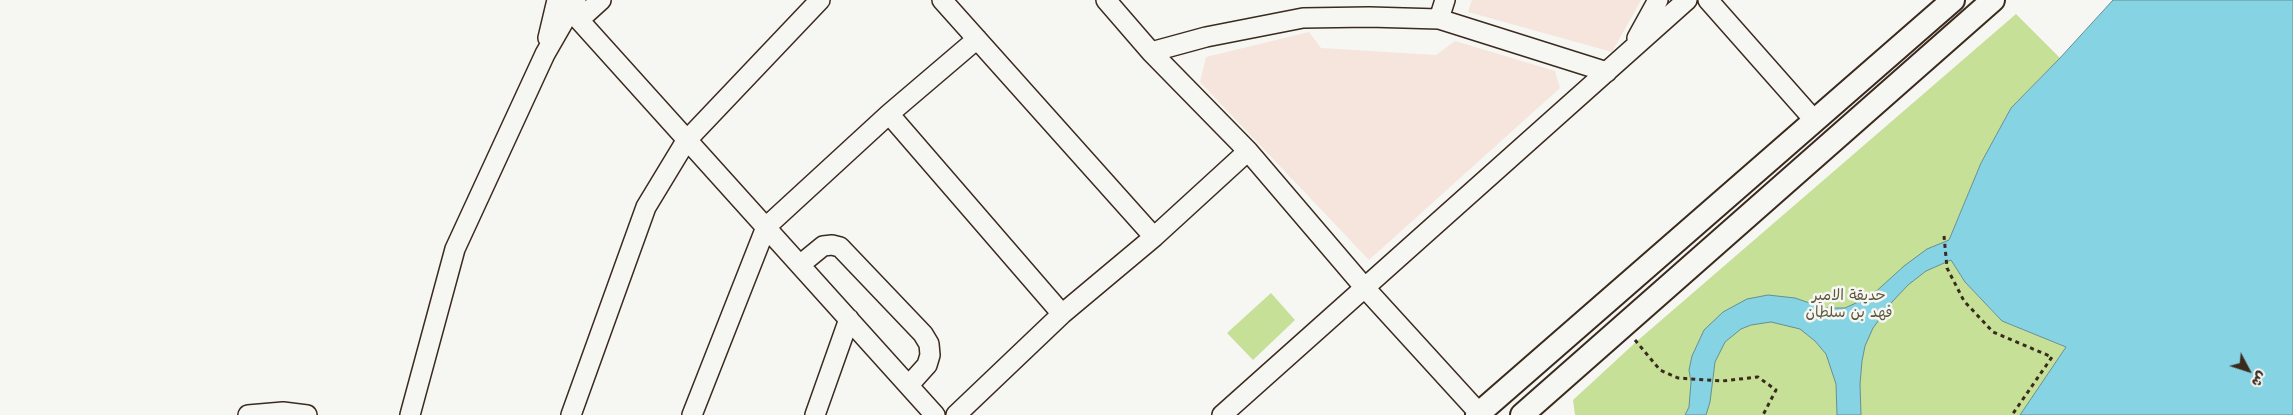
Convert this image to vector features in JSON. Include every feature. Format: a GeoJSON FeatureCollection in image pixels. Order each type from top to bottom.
{"type":"FeatureCollection","features":[{"type":"Feature","properties":{"kind":"street"},"geometry":{"type":"LineString","coordinates":[[410,415],[455,249],[545,54],[570,8],[601,0]]}},
{"type":"Feature","properties":{"kind":"street"},"geometry":{"type":"LineString","coordinates":[[570,415],[646,207],[686,141],[820,0]]}},
{"type":"Feature","properties":{"kind":"street"},"geometry":{"type":"LineString","coordinates":[[942,0],[1154,237]]}},
{"type":"Feature","properties":{"kind":"street"},"geometry":{"type":"LineString","coordinates":[[1106,0],[1151,52],[1248,151],[1365,288],[1478,414],[1953,0]]}},
{"type":"Feature","properties":{"kind":"street"},"geometry":{"type":"LineString","coordinates":[[1439,19],[1446,0]]}},
{"type":"Feature","properties":{"kind":"street"},"geometry":{"type":"LineString","coordinates":[[1631,50],[1658,0]]}},
{"type":"Feature","properties":{"kind":"street"},"geometry":{"type":"LineString","coordinates":[[1222,415],[1686,0]]}},
{"type":"Feature","properties":{"kind":"street"},"geometry":{"type":"LineString","coordinates":[[1708,0],[1815,121]]}},
{"type":"Feature","properties":{"kind":"street"},"geometry":{"type":"LineString","coordinates":[[1522,415],[1993,0]]}},
{"type":"Feature","properties":{"kind":"street"},"geometry":{"type":"LineString","coordinates":[[570,8],[686,141],[800,264],[935,415]]}},
{"type":"Feature","properties":{"kind":"street"},"geometry":{"type":"LineString","coordinates":[[1151,52],[1206,38],[1303,18],[1439,19],[1607,72]]}},
{"type":"Feature","properties":{"kind":"street"},"geometry":{"type":"LineString","coordinates":[[692,415],[766,228],[889,114],[977,40]]}},
{"type":"Feature","properties":{"kind":"street"},"geometry":{"type":"LineString","coordinates":[[889,114],[1062,314]]}},
{"type":"Feature","properties":{"kind":"street"},"geometry":{"type":"LineString","coordinates":[[956,415],[1062,314],[1154,237],[1248,151]]}},
{"type":"Feature","properties":{"kind":"street"},"geometry":{"type":"LineString","coordinates":[[800,264],[823,246],[832,245],[840,248],[923,334],[929,344],[930,355],[927,365],[909,385]]}},
{"type":"Feature","properties":{"kind":"street"},"geometry":{"type":"LineString","coordinates":[[815,415],[849,319]]}},
{"type":"Feature","properties":{"kind":"street"},"geometry":{"type":"LineString","coordinates":[[248,415],[283,412],[307,415]]}},
{"type":"Feature","properties":{"kind":"path"},"geometry":{"type":"LineString","coordinates":[[1944,236],[1947,268],[1964,301],[1993,332],[2052,357],[2012,415]]}},
{"type":"Feature","properties":{"kind":"path"},"geometry":{"type":"LineString","coordinates":[[1623,326],[1660,370],[1678,378],[1722,381],[1758,377],[1776,390],[1763,415]]}},
{"type":"Feature","properties":{"kind":"shaded area"},"geometry":{"type":"Polygon","coordinates":[[[1472,0],[1641,0],[1612,52],[1468,12],[1472,0]]]}},
{"type":"Feature","properties":{"kind":"shaded area"},"geometry":{"type":"Polygon","coordinates":[[[1309,32],[1321,48],[1436,55],[1455,41],[1555,71],[1560,88],[1369,260],[1200,82],[1206,57],[1309,32]]]}},
{"type":"Feature","properties":{"kind":"green space","name":"حديقة الامير فهد بن سلطان"},"geometry":{"type":"Polygon","coordinates":[[[2016,14],[2060,58],[2011,108],[1981,163],[1949,240],[1951,260],[1965,282],[2002,321],[2066,347],[2020,415],[1575,415],[1573,400],[1636,342],[2016,14]]]}},
{"type":"Feature","properties":{"kind":"green space"},"geometry":{"type":"Polygon","coordinates":[[[1271,293],[1295,320],[1253,360],[1227,333],[1271,293]]]}},
{"type":"Feature","properties":{"kind":"water"},"geometry":{"type":"Polygon","coordinates":[[[2113,0],[2293,0],[2293,415],[2020,415],[2066,347],[2002,321],[1965,282],[1951,260],[1926,271],[1908,285],[1892,302],[1873,328],[1865,346],[1862,361],[1860,384],[1861,415],[1837,415],[1836,384],[1826,354],[1815,341],[1800,329],[1771,322],[1751,325],[1741,329],[1725,342],[1715,362],[1710,402],[1706,415],[1685,415],[1689,407],[1691,382],[1689,370],[1692,356],[1704,330],[1723,312],[1747,299],[1768,295],[1795,298],[1824,308],[1845,308],[1871,296],[1904,266],[1927,249],[1949,240],[1981,163],[2011,108],[2113,0]]]}}]}
